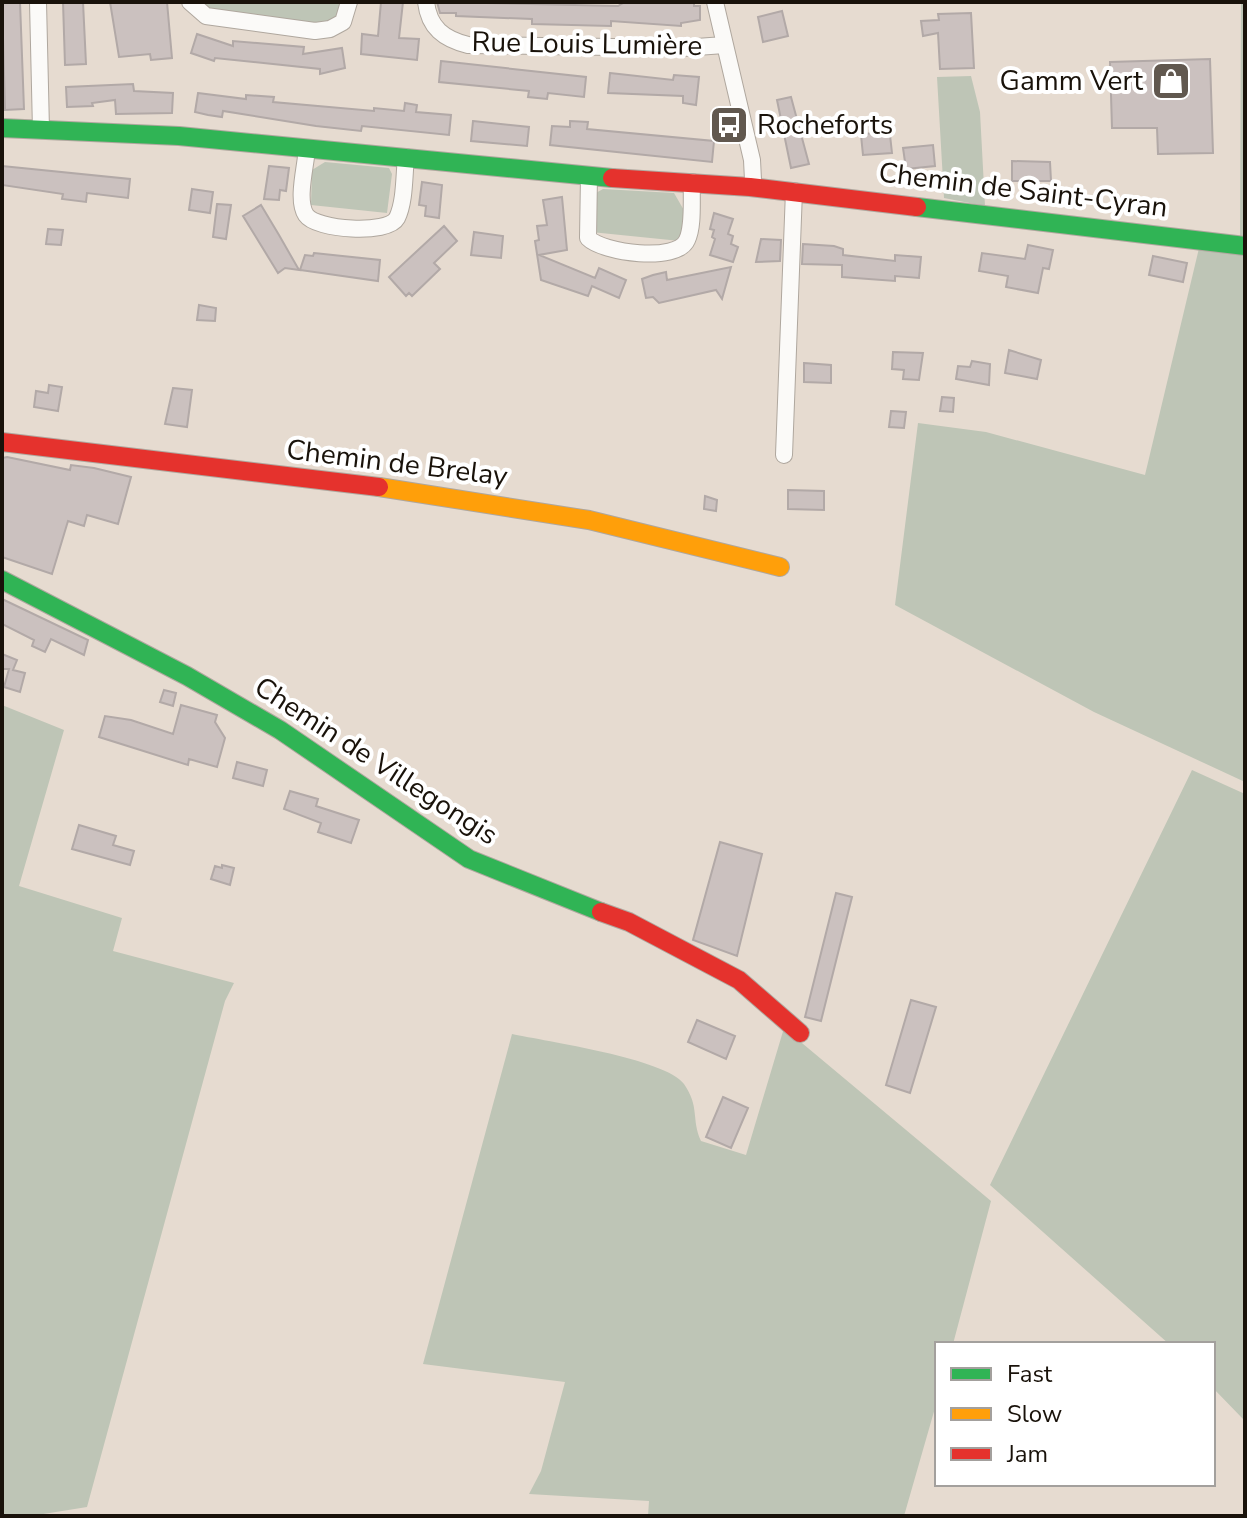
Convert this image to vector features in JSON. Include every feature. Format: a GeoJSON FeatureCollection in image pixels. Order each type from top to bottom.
{"type":"FeatureCollection","features":[{"type":"Feature","properties":{"kind":"street"},"geometry":{"type":"LineString","coordinates":[[38,2],[41,130]]}},
{"type":"Feature","properties":{"kind":"street"},"geometry":{"type":"LineString","coordinates":[[190,2],[206,16],[315,31],[330,29],[343,22],[349,2]]}},
{"type":"Feature","properties":{"kind":"street","name":"Rue Louis Lumière"},"geometry":{"type":"LineString","coordinates":[[426,2],[428,17],[434,28],[451,41],[468,45],[683,48],[724,45]]}},
{"type":"Feature","properties":{"kind":"street"},"geometry":{"type":"LineString","coordinates":[[715,2],[752,160],[753,180],[750,187]]}},
{"type":"Feature","properties":{"kind":"street","name":"Chemin de Saint-Cyran"},"geometry":{"type":"LineString","coordinates":[[2,128],[179,136],[589,176],[794,191],[1245,246]]}},
{"type":"Feature","properties":{"kind":"street"},"geometry":{"type":"LineString","coordinates":[[307,148],[302,205],[307,217],[318,225],[380,229],[392,225],[398,216],[406,157]]}},
{"type":"Feature","properties":{"kind":"street"},"geometry":{"type":"LineString","coordinates":[[589,176],[588,238],[595,246],[666,254],[677,251],[687,242],[692,182]]}},
{"type":"Feature","properties":{"kind":"street"},"geometry":{"type":"LineString","coordinates":[[784,455],[794,191]]}},
{"type":"Feature","properties":{"kind":"street","name":"Chemin de Brelay"},"geometry":{"type":"LineString","coordinates":[[2,442],[465,497],[588,518],[780,567]]}},
{"type":"Feature","properties":{"kind":"street","name":"Chemin de Villegongis"},"geometry":{"type":"LineString","coordinates":[[2,580],[187,676],[280,730],[387,806],[469,859],[557,897],[629,922],[739,980],[800,1033]]}},
{"type":"Feature","properties":{"kind":"green space"},"geometry":{"type":"Polygon","coordinates":[[[196,2],[340,2],[340,17],[334,22],[319,24],[207,10],[196,2]]]}},
{"type":"Feature","properties":{"kind":"green space"},"geometry":{"type":"Polygon","coordinates":[[[1241,2],[1245,2],[1245,238],[1240,237],[1241,2]]]}},
{"type":"Feature","properties":{"kind":"green space"},"geometry":{"type":"Polygon","coordinates":[[[971,76],[980,112],[985,206],[944,198],[937,77],[971,76]]]}},
{"type":"Feature","properties":{"kind":"green space"},"geometry":{"type":"Polygon","coordinates":[[[325,162],[389,168],[392,174],[387,213],[311,205],[312,170],[325,162]]]}},
{"type":"Feature","properties":{"kind":"green space"},"geometry":{"type":"Polygon","coordinates":[[[603,189],[674,193],[685,212],[680,241],[591,232],[594,194],[603,189]]]}},
{"type":"Feature","properties":{"kind":"green space"},"geometry":{"type":"Polygon","coordinates":[[[1200,244],[1245,250],[1245,782],[1094,712],[895,605],[918,423],[986,432],[1145,475],[1200,244]]]}},
{"type":"Feature","properties":{"kind":"green space"},"geometry":{"type":"Polygon","coordinates":[[[2,705],[64,730],[19,886],[122,918],[113,951],[234,983],[225,1001],[87,1507],[31,1516],[2,1516],[2,705]]]}},
{"type":"Feature","properties":{"kind":"green space"},"geometry":{"type":"Polygon","coordinates":[[[1192,770],[1245,794],[1243,1419],[1215,1390],[1215,1342],[1167,1342],[990,1185],[1192,770]]]}},
{"type":"Feature","properties":{"kind":"green space"},"geometry":{"type":"Polygon","coordinates":[[[784,1028],[991,1201],[954,1342],[935,1342],[935,1408],[904,1516],[648,1516],[649,1501],[529,1494],[541,1471],[565,1382],[423,1364],[512,1034],[631,1059],[673,1075],[689,1092],[701,1141],[746,1155],[784,1028]]]}},
{"type":"Feature","properties":{"kind":"building"},"geometry":{"type":"Polygon","coordinates":[[[2,2],[20,2],[24,109],[5,110],[2,2]]]}},
{"type":"Feature","properties":{"kind":"building"},"geometry":{"type":"Polygon","coordinates":[[[63,2],[83,2],[86,64],[65,65],[63,2]]]}},
{"type":"Feature","properties":{"kind":"building"},"geometry":{"type":"Polygon","coordinates":[[[110,2],[167,2],[172,58],[151,60],[150,54],[119,57],[110,2]]]}},
{"type":"Feature","properties":{"kind":"building"},"geometry":{"type":"Polygon","coordinates":[[[381,2],[403,2],[399,38],[419,39],[417,60],[361,54],[362,34],[378,36],[381,2]]]}},
{"type":"Feature","properties":{"kind":"building"},"geometry":{"type":"Polygon","coordinates":[[[437,2],[618,6],[625,2],[694,3],[694,6],[700,6],[700,20],[681,23],[681,26],[611,21],[611,26],[532,24],[532,19],[440,13],[437,2]]]}},
{"type":"Feature","properties":{"kind":"building"},"geometry":{"type":"Polygon","coordinates":[[[782,11],[788,36],[763,42],[758,17],[782,11]]]}},
{"type":"Feature","properties":{"kind":"building"},"geometry":{"type":"Polygon","coordinates":[[[971,13],[974,68],[940,69],[938,33],[923,36],[921,21],[939,20],[938,14],[971,13]]]}},
{"type":"Feature","properties":{"kind":"building"},"geometry":{"type":"Polygon","coordinates":[[[197,34],[233,46],[233,41],[304,47],[303,54],[342,48],[345,68],[320,74],[320,69],[215,58],[214,61],[191,53],[197,34]]]}},
{"type":"Feature","properties":{"kind":"building"},"geometry":{"type":"Polygon","coordinates":[[[1210,59],[1213,153],[1158,154],[1157,128],[1112,128],[1110,62],[1210,59]]]}},
{"type":"Feature","properties":{"kind":"building"},"geometry":{"type":"Polygon","coordinates":[[[441,61],[586,77],[584,97],[548,93],[547,99],[528,97],[529,91],[439,82],[441,61]]]}},
{"type":"Feature","properties":{"kind":"building"},"geometry":{"type":"Polygon","coordinates":[[[610,73],[673,80],[674,75],[699,77],[696,105],[683,103],[683,96],[608,93],[610,73]]]}},
{"type":"Feature","properties":{"kind":"building"},"geometry":{"type":"Polygon","coordinates":[[[133,84],[134,91],[173,93],[172,113],[116,114],[115,100],[92,103],[93,106],[67,107],[66,87],[133,84]]]}},
{"type":"Feature","properties":{"kind":"building"},"geometry":{"type":"Polygon","coordinates":[[[198,93],[246,99],[246,95],[274,97],[273,102],[374,111],[374,108],[404,111],[405,103],[417,105],[416,112],[451,115],[449,135],[362,126],[361,131],[223,111],[222,117],[208,115],[195,112],[198,93]]]}},
{"type":"Feature","properties":{"kind":"building"},"geometry":{"type":"Polygon","coordinates":[[[791,97],[809,164],[791,168],[777,100],[791,97]]]}},
{"type":"Feature","properties":{"kind":"building"},"geometry":{"type":"Polygon","coordinates":[[[473,121],[529,127],[527,146],[471,141],[473,121]]]}},
{"type":"Feature","properties":{"kind":"building"},"geometry":{"type":"Polygon","coordinates":[[[570,121],[588,122],[587,129],[714,141],[712,162],[550,145],[552,126],[570,127],[570,121]]]}},
{"type":"Feature","properties":{"kind":"building"},"geometry":{"type":"Polygon","coordinates":[[[889,126],[892,153],[863,155],[861,135],[871,133],[870,128],[889,126]]]}},
{"type":"Feature","properties":{"kind":"building"},"geometry":{"type":"Polygon","coordinates":[[[933,145],[935,166],[906,169],[903,148],[933,145]]]}},
{"type":"Feature","properties":{"kind":"building"},"geometry":{"type":"Polygon","coordinates":[[[1012,161],[1050,162],[1051,181],[1012,181],[1012,161]]]}},
{"type":"Feature","properties":{"kind":"building"},"geometry":{"type":"Polygon","coordinates":[[[2,166],[130,179],[128,198],[87,193],[86,202],[62,199],[63,194],[2,185],[2,166]]]}},
{"type":"Feature","properties":{"kind":"building"},"geometry":{"type":"Polygon","coordinates":[[[269,166],[289,168],[286,191],[280,190],[279,200],[264,199],[269,166]]]}},
{"type":"Feature","properties":{"kind":"building"},"geometry":{"type":"Polygon","coordinates":[[[422,182],[442,185],[439,218],[425,216],[426,206],[419,205],[422,182]]]}},
{"type":"Feature","properties":{"kind":"building"},"geometry":{"type":"Polygon","coordinates":[[[192,189],[213,192],[210,213],[189,210],[192,189]]]}},
{"type":"Feature","properties":{"kind":"building"},"geometry":{"type":"Polygon","coordinates":[[[562,197],[567,250],[539,255],[595,278],[599,268],[626,280],[619,298],[592,286],[588,296],[541,280],[535,241],[539,240],[537,226],[547,225],[543,200],[562,197]]]}},
{"type":"Feature","properties":{"kind":"building"},"geometry":{"type":"Polygon","coordinates":[[[217,204],[231,205],[226,239],[213,237],[217,204]]]}},
{"type":"Feature","properties":{"kind":"building"},"geometry":{"type":"Polygon","coordinates":[[[261,205],[299,270],[285,268],[278,273],[243,216],[261,205]]]}},
{"type":"Feature","properties":{"kind":"building"},"geometry":{"type":"Polygon","coordinates":[[[714,213],[733,219],[728,234],[733,236],[731,244],[738,247],[733,262],[710,255],[715,239],[712,237],[714,230],[710,229],[714,213]]]}},
{"type":"Feature","properties":{"kind":"building"},"geometry":{"type":"Polygon","coordinates":[[[444,226],[457,241],[434,263],[440,269],[412,296],[409,293],[406,296],[389,277],[444,226]]]}},
{"type":"Feature","properties":{"kind":"building"},"geometry":{"type":"Polygon","coordinates":[[[48,229],[63,230],[61,245],[46,244],[48,229]]]}},
{"type":"Feature","properties":{"kind":"building"},"geometry":{"type":"Polygon","coordinates":[[[474,232],[503,236],[501,258],[471,255],[474,232]]]}},
{"type":"Feature","properties":{"kind":"building"},"geometry":{"type":"Polygon","coordinates":[[[761,239],[781,240],[780,261],[756,262],[761,239]]]}},
{"type":"Feature","properties":{"kind":"building"},"geometry":{"type":"Polygon","coordinates":[[[803,244],[834,246],[843,249],[843,255],[895,261],[895,255],[921,257],[919,278],[895,276],[895,281],[842,277],[842,265],[802,264],[803,244]]]}},
{"type":"Feature","properties":{"kind":"building"},"geometry":{"type":"Polygon","coordinates":[[[1028,245],[1053,250],[1049,269],[1043,268],[1038,293],[1006,287],[1008,276],[979,271],[982,253],[1025,259],[1028,245]]]}},
{"type":"Feature","properties":{"kind":"building"},"geometry":{"type":"Polygon","coordinates":[[[314,253],[380,260],[378,281],[300,270],[305,255],[313,256],[314,253]]]}},
{"type":"Feature","properties":{"kind":"building"},"geometry":{"type":"Polygon","coordinates":[[[1153,256],[1187,263],[1183,282],[1149,275],[1153,256]]]}},
{"type":"Feature","properties":{"kind":"building"},"geometry":{"type":"Polygon","coordinates":[[[731,267],[722,299],[716,290],[659,303],[653,297],[646,298],[642,279],[666,272],[667,280],[731,267]]]}},
{"type":"Feature","properties":{"kind":"building"},"geometry":{"type":"Polygon","coordinates":[[[199,305],[216,308],[215,321],[197,320],[199,305]]]}},
{"type":"Feature","properties":{"kind":"building"},"geometry":{"type":"Polygon","coordinates":[[[1009,350],[1041,360],[1037,379],[1005,373],[1009,350]]]}},
{"type":"Feature","properties":{"kind":"building"},"geometry":{"type":"Polygon","coordinates":[[[893,352],[923,353],[919,380],[903,379],[904,370],[892,369],[893,352]]]}},
{"type":"Feature","properties":{"kind":"building"},"geometry":{"type":"Polygon","coordinates":[[[972,361],[990,364],[989,385],[956,379],[958,366],[970,367],[972,361]]]}},
{"type":"Feature","properties":{"kind":"building"},"geometry":{"type":"Polygon","coordinates":[[[804,363],[831,365],[831,383],[804,382],[804,363]]]}},
{"type":"Feature","properties":{"kind":"building"},"geometry":{"type":"Polygon","coordinates":[[[49,385],[62,387],[58,411],[34,407],[36,391],[48,393],[49,385]]]}},
{"type":"Feature","properties":{"kind":"building"},"geometry":{"type":"Polygon","coordinates":[[[173,388],[192,390],[187,427],[165,424],[173,388]]]}},
{"type":"Feature","properties":{"kind":"building"},"geometry":{"type":"Polygon","coordinates":[[[942,397],[954,398],[953,412],[940,411],[942,397]]]}},
{"type":"Feature","properties":{"kind":"building"},"geometry":{"type":"Polygon","coordinates":[[[891,411],[906,412],[904,428],[889,427],[891,411]]]}},
{"type":"Feature","properties":{"kind":"building"},"geometry":{"type":"Polygon","coordinates":[[[2,458],[70,470],[71,465],[94,468],[131,477],[118,524],[87,515],[84,526],[68,521],[52,574],[2,557],[2,458]]]}},
{"type":"Feature","properties":{"kind":"building"},"geometry":{"type":"Polygon","coordinates":[[[788,490],[824,491],[824,510],[788,509],[788,490]]]}},
{"type":"Feature","properties":{"kind":"building"},"geometry":{"type":"Polygon","coordinates":[[[705,496],[717,500],[716,511],[704,509],[705,496]]]}},
{"type":"Feature","properties":{"kind":"building"},"geometry":{"type":"Polygon","coordinates":[[[2,599],[88,640],[84,655],[51,639],[45,652],[32,646],[34,640],[2,624],[2,599]]]}},
{"type":"Feature","properties":{"kind":"building"},"geometry":{"type":"Polygon","coordinates":[[[2,654],[17,660],[13,670],[25,673],[20,692],[4,687],[9,669],[2,669],[2,654]]]}},
{"type":"Feature","properties":{"kind":"building"},"geometry":{"type":"Polygon","coordinates":[[[164,690],[176,693],[173,706],[160,702],[164,690]]]}},
{"type":"Feature","properties":{"kind":"building"},"geometry":{"type":"Polygon","coordinates":[[[181,705],[217,715],[215,722],[225,738],[217,767],[189,759],[188,765],[99,737],[105,716],[131,720],[173,734],[181,705]]]}},
{"type":"Feature","properties":{"kind":"building"},"geometry":{"type":"Polygon","coordinates":[[[237,762],[267,770],[263,786],[233,778],[237,762]]]}},
{"type":"Feature","properties":{"kind":"building"},"geometry":{"type":"Polygon","coordinates":[[[290,791],[318,799],[316,806],[359,820],[351,843],[318,832],[321,823],[284,809],[290,791]]]}},
{"type":"Feature","properties":{"kind":"building"},"geometry":{"type":"Polygon","coordinates":[[[79,825],[116,836],[113,845],[134,851],[130,865],[72,849],[79,825]]]}},
{"type":"Feature","properties":{"kind":"building"},"geometry":{"type":"Polygon","coordinates":[[[720,842],[762,854],[737,956],[693,940],[720,842]]]}},
{"type":"Feature","properties":{"kind":"building"},"geometry":{"type":"Polygon","coordinates":[[[222,865],[234,868],[230,885],[211,879],[215,866],[222,868],[222,865]]]}},
{"type":"Feature","properties":{"kind":"building"},"geometry":{"type":"Polygon","coordinates":[[[836,893],[852,897],[821,1021],[805,1017],[836,893]]]}},
{"type":"Feature","properties":{"kind":"building"},"geometry":{"type":"Polygon","coordinates":[[[911,1000],[936,1007],[910,1093],[886,1085],[911,1000]]]}},
{"type":"Feature","properties":{"kind":"building"},"geometry":{"type":"Polygon","coordinates":[[[697,1020],[735,1036],[726,1059],[688,1042],[697,1020]]]}},
{"type":"Feature","properties":{"kind":"building"},"geometry":{"type":"Polygon","coordinates":[[[723,1097],[748,1108],[731,1148],[706,1137],[723,1097]]]}},
{"type":"Feature","properties":{"kind":"traffic: fast"},"geometry":{"type":"LineString","coordinates":[[2,128],[179,136],[612,178]]}},
{"type":"Feature","properties":{"kind":"traffic: fast"},"geometry":{"type":"LineString","coordinates":[[917,207],[1245,246]]}},
{"type":"Feature","properties":{"kind":"traffic: fast"},"geometry":{"type":"LineString","coordinates":[[2,580],[187,676],[280,730],[469,859],[601,912]]}},
{"type":"Feature","properties":{"kind":"traffic: slow"},"geometry":{"type":"LineString","coordinates":[[379,487],[589,520],[780,567]]}},
{"type":"Feature","properties":{"kind":"traffic: jam"},"geometry":{"type":"LineString","coordinates":[[612,178],[750,187],[917,207]]}},
{"type":"Feature","properties":{"kind":"traffic: jam"},"geometry":{"type":"LineString","coordinates":[[2,442],[379,487]]}},
{"type":"Feature","properties":{"kind":"traffic: jam"},"geometry":{"type":"LineString","coordinates":[[601,912],[629,922],[739,980],[800,1033]]}},
{"type":"Feature","properties":{"kind":"place","name":"Gamm Vert"},"geometry":{"type":"Point","coordinates":[1171,81]}},
{"type":"Feature","properties":{"kind":"place","name":"Rocheforts"},"geometry":{"type":"Point","coordinates":[729,125]}}]}
